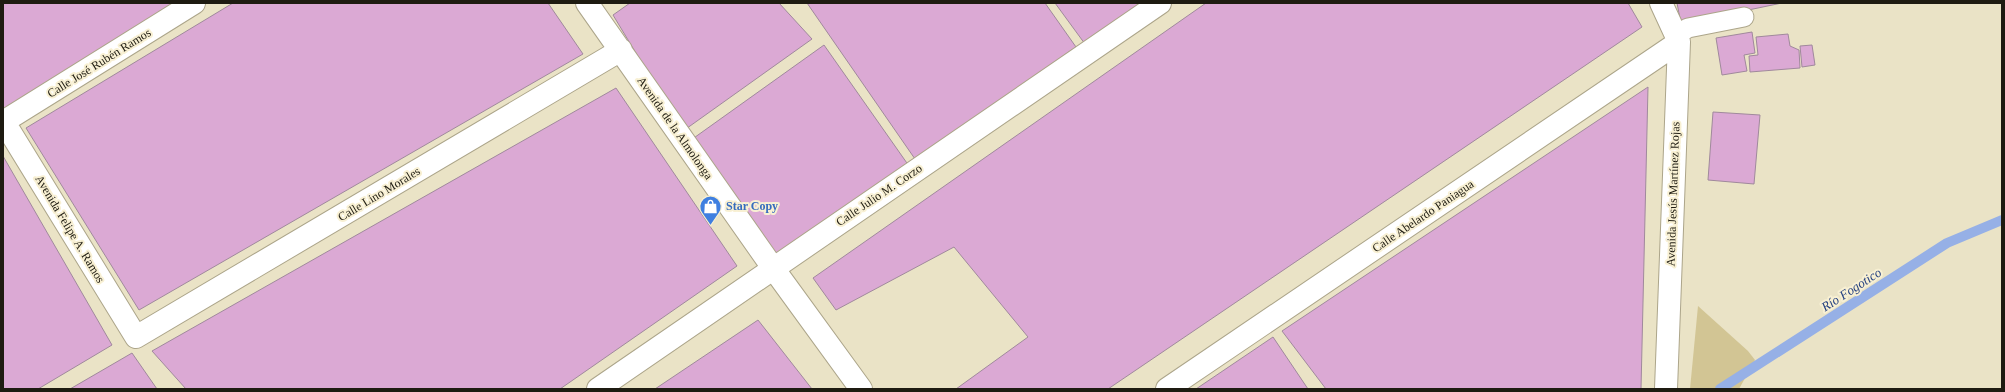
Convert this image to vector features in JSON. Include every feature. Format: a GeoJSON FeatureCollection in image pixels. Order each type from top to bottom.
{"type":"FeatureCollection","features":[{"type":"Feature","properties":{"kind":"street","name":"Calle José Rubén Ramos"},"geometry":{"type":"LineString","coordinates":[[4,122],[194,3]]}},
{"type":"Feature","properties":{"kind":"street","name":"Calle Julio M. Corzo"},"geometry":{"type":"LineString","coordinates":[[598,389],[1160,3]]}},
{"type":"Feature","properties":{"kind":"street","name":"Avenida Jesús Martínez Rojas"},"geometry":{"type":"LineString","coordinates":[[1661,3],[1677,39],[1666,389]]}},
{"type":"Feature","properties":{"kind":"street","name":"Avenida de la Almolonga"},"geometry":{"type":"LineString","coordinates":[[593,5],[621,50],[773,268],[860,389]]}},
{"type":"Feature","properties":{"kind":"street","name":"Calle Abelardo Paniagua"},"geometry":{"type":"LineString","coordinates":[[1167,389],[1677,39]]}},
{"type":"Feature","properties":{"kind":"street","name":"Calle Lino Morales"},"geometry":{"type":"LineString","coordinates":[[136,337],[621,50]]}},
{"type":"Feature","properties":{"kind":"street","name":"Avenida Felipe A. Ramos"},"geometry":{"type":"LineString","coordinates":[[4,122],[136,337]]}},
{"type":"Feature","properties":{"kind":"lane"},"geometry":{"type":"LineString","coordinates":[[1677,39],[1688,28],[1744,17]]}},
{"type":"Feature","properties":{"kind":"shaded area"},"geometry":{"type":"Polygon","coordinates":[[[1698,306],[1748,351],[1755,360],[1739,389],[1690,389],[1698,306]]]}},
{"type":"Feature","properties":{"kind":"building"},"geometry":{"type":"Polygon","coordinates":[[[3,3],[181,3],[3,112],[3,3]]]}},
{"type":"Feature","properties":{"kind":"building"},"geometry":{"type":"Polygon","coordinates":[[[233,3],[548,3],[583,54],[139,310],[26,128],[233,3]]]}},
{"type":"Feature","properties":{"kind":"building"},"geometry":{"type":"Polygon","coordinates":[[[630,3],[779,3],[812,39],[683,131],[613,15],[630,3]]]}},
{"type":"Feature","properties":{"kind":"building"},"geometry":{"type":"Polygon","coordinates":[[[807,3],[1045,3],[1076,47],[915,159],[807,3]]]}},
{"type":"Feature","properties":{"kind":"building"},"geometry":{"type":"Polygon","coordinates":[[[1055,3],[1144,3],[1085,44],[1055,3]]]}},
{"type":"Feature","properties":{"kind":"building"},"geometry":{"type":"Polygon","coordinates":[[[1206,3],[1628,3],[1642,27],[1108,389],[956,389],[1028,337],[954,247],[836,310],[813,278],[1206,3]]]}},
{"type":"Feature","properties":{"kind":"building"},"geometry":{"type":"Polygon","coordinates":[[[1677,3],[1782,3],[1681,24],[1677,3]]]}},
{"type":"Feature","properties":{"kind":"building"},"geometry":{"type":"Polygon","coordinates":[[[1752,32],[1755,53],[1744,55],[1747,71],[1722,75],[1716,38],[1752,32]]]}},
{"type":"Feature","properties":{"kind":"building"},"geometry":{"type":"Polygon","coordinates":[[[1788,34],[1790,46],[1799,50],[1800,68],[1750,72],[1749,56],[1758,55],[1756,37],[1788,34]]]}},
{"type":"Feature","properties":{"kind":"building"},"geometry":{"type":"Polygon","coordinates":[[[824,45],[909,166],[776,260],[691,140],[824,45]]]}},
{"type":"Feature","properties":{"kind":"building"},"geometry":{"type":"Polygon","coordinates":[[[1812,45],[1815,65],[1802,67],[1800,46],[1812,45]]]}},
{"type":"Feature","properties":{"kind":"building"},"geometry":{"type":"Polygon","coordinates":[[[1648,87],[1641,389],[1326,389],[1282,331],[1648,87]]]}},
{"type":"Feature","properties":{"kind":"building"},"geometry":{"type":"Polygon","coordinates":[[[616,88],[737,266],[560,389],[186,389],[152,351],[616,88]]]}},
{"type":"Feature","properties":{"kind":"building"},"geometry":{"type":"Polygon","coordinates":[[[1713,112],[1760,115],[1754,184],[1708,180],[1713,112]]]}},
{"type":"Feature","properties":{"kind":"building"},"geometry":{"type":"Polygon","coordinates":[[[3,156],[112,345],[38,389],[3,389],[3,156]]]}},
{"type":"Feature","properties":{"kind":"building"},"geometry":{"type":"Polygon","coordinates":[[[758,320],[812,389],[655,389],[758,320]]]}},
{"type":"Feature","properties":{"kind":"building"},"geometry":{"type":"Polygon","coordinates":[[[1273,337],[1308,389],[1196,389],[1273,337]]]}},
{"type":"Feature","properties":{"kind":"building"},"geometry":{"type":"Polygon","coordinates":[[[132,353],[157,389],[70,389],[132,353]]]}},
{"type":"Feature","properties":{"kind":"waterway","name":"Río Fogotico"},"geometry":{"type":"LineString","coordinates":[[1720,389],[1947,243],[2002,220]]}},
{"type":"Feature","properties":{"kind":"place","name":"Star Copy"},"geometry":{"type":"Point","coordinates":[711,226]}}]}
